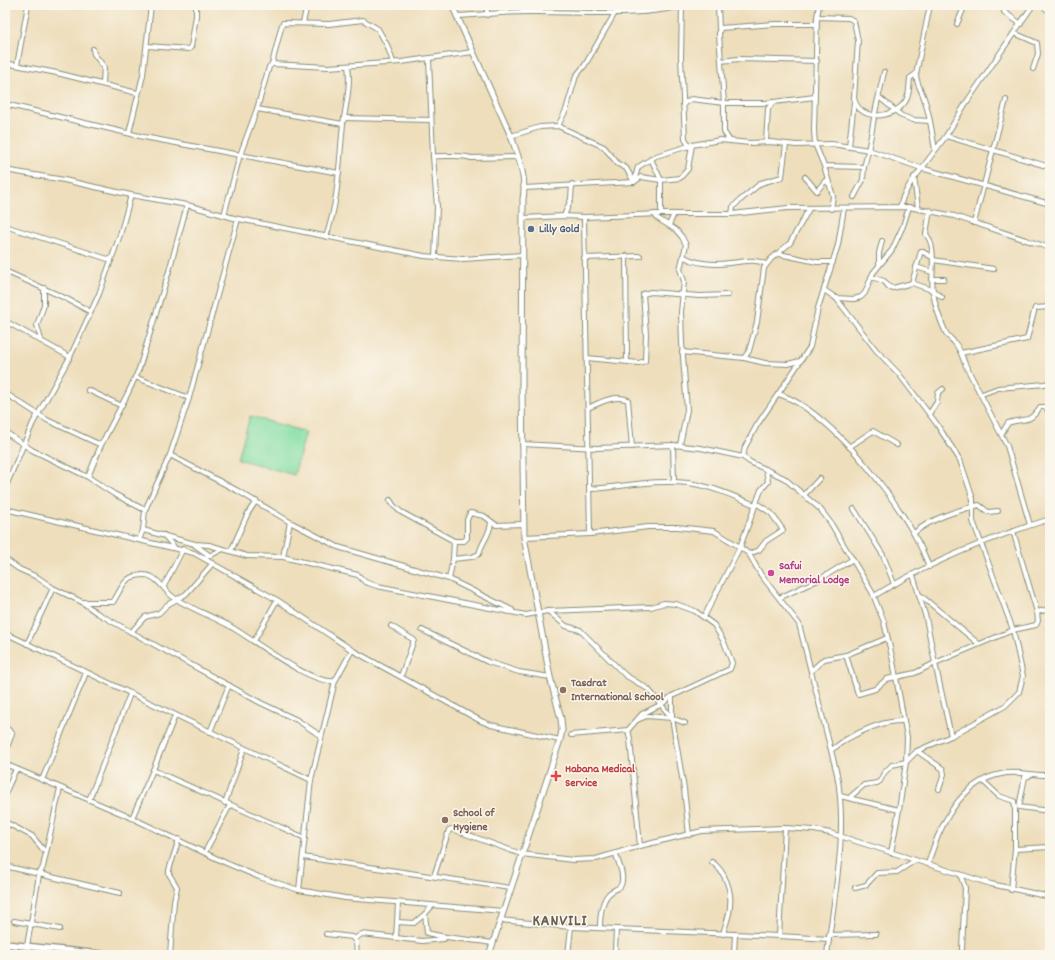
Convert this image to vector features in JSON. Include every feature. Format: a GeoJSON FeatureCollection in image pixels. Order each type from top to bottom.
{"type":"FeatureCollection","features":[{"type":"Feature","properties":{"kind":"highway"},"geometry":{"type":"LineString","coordinates":[[5,944],[110,955]]}},
{"type":"Feature","properties":{"kind":"main road"},"geometry":{"type":"LineString","coordinates":[[452,5],[511,136],[518,157],[525,188],[523,218],[523,524],[537,611],[550,677],[561,719],[560,740],[521,854],[489,955]]}},
{"type":"Feature","properties":{"kind":"street"},"geometry":{"type":"LineString","coordinates":[[17,66],[28,5]]}},
{"type":"Feature","properties":{"kind":"street"},"geometry":{"type":"LineString","coordinates":[[129,133],[137,93],[143,75],[148,46],[151,5]]}},
{"type":"Feature","properties":{"kind":"street"},"geometry":{"type":"LineString","coordinates":[[148,46],[189,50],[196,16],[196,5]]}},
{"type":"Feature","properties":{"kind":"street"},"geometry":{"type":"LineString","coordinates":[[302,23],[307,5]]}},
{"type":"Feature","properties":{"kind":"street"},"geometry":{"type":"LineString","coordinates":[[487,5],[487,14]]}},
{"type":"Feature","properties":{"kind":"street"},"geometry":{"type":"LineString","coordinates":[[644,5],[647,12]]}},
{"type":"Feature","properties":{"kind":"street"},"geometry":{"type":"LineString","coordinates":[[718,5],[724,103],[724,132],[720,140]]}},
{"type":"Feature","properties":{"kind":"street"},"geometry":{"type":"LineString","coordinates":[[819,5],[815,55],[817,61],[815,144],[824,166],[828,184],[833,196],[831,209]]}},
{"type":"Feature","properties":{"kind":"street"},"geometry":{"type":"LineString","coordinates":[[930,5],[916,74],[917,84],[924,96],[935,150]]}},
{"type":"Feature","properties":{"kind":"street"},"geometry":{"type":"LineString","coordinates":[[957,24],[965,5]]}},
{"type":"Feature","properties":{"kind":"street"},"geometry":{"type":"LineString","coordinates":[[1006,5],[1004,12],[1021,24]]}},
{"type":"Feature","properties":{"kind":"street"},"geometry":{"type":"LineString","coordinates":[[900,207],[903,197],[914,177],[946,136],[966,103],[1033,5]]}},
{"type":"Feature","properties":{"kind":"street"},"geometry":{"type":"LineString","coordinates":[[1040,5],[1050,11]]}},
{"type":"Feature","properties":{"kind":"street"},"geometry":{"type":"LineString","coordinates":[[457,16],[537,12],[647,12],[682,6],[681,58],[683,104],[685,138],[690,146],[686,174],[680,178],[661,180],[641,177],[634,182],[572,184],[525,188]]}},
{"type":"Feature","properties":{"kind":"street"},"geometry":{"type":"LineString","coordinates":[[558,126],[566,110],[574,79],[585,65],[615,13]]}},
{"type":"Feature","properties":{"kind":"street"},"geometry":{"type":"LineString","coordinates":[[817,17],[849,18],[855,25],[858,41],[849,146]]}},
{"type":"Feature","properties":{"kind":"street"},"geometry":{"type":"LineString","coordinates":[[224,215],[240,155],[257,109],[269,67],[272,64],[283,23],[329,24],[363,20],[378,29],[387,45],[393,62]]}},
{"type":"Feature","properties":{"kind":"street"},"geometry":{"type":"LineString","coordinates":[[719,30],[723,27],[775,24],[817,24]]}},
{"type":"Feature","properties":{"kind":"street"},"geometry":{"type":"LineString","coordinates":[[1014,32],[1037,42],[1038,54],[1033,69]]}},
{"type":"Feature","properties":{"kind":"street"},"geometry":{"type":"LineString","coordinates":[[92,49],[104,67],[103,84]]}},
{"type":"Feature","properties":{"kind":"street"},"geometry":{"type":"LineString","coordinates":[[272,64],[315,67],[348,66],[429,59],[473,52]]}},
{"type":"Feature","properties":{"kind":"street"},"geometry":{"type":"LineString","coordinates":[[429,59],[431,120],[437,207],[435,258]]}},
{"type":"Feature","properties":{"kind":"street"},"geometry":{"type":"LineString","coordinates":[[721,61],[738,59],[817,61]]}},
{"type":"Feature","properties":{"kind":"street"},"geometry":{"type":"LineString","coordinates":[[5,62],[137,93]]}},
{"type":"Feature","properties":{"kind":"street"},"geometry":{"type":"LineString","coordinates":[[326,237],[332,220],[339,173],[343,124],[350,78],[348,66]]}},
{"type":"Feature","properties":{"kind":"street"},"geometry":{"type":"LineString","coordinates":[[854,197],[863,180],[874,115],[880,98],[884,72]]}},
{"type":"Feature","properties":{"kind":"street"},"geometry":{"type":"LineString","coordinates":[[854,101],[862,111],[874,115],[884,116],[896,110],[904,103],[908,97],[910,78],[916,74]]}},
{"type":"Feature","properties":{"kind":"street"},"geometry":{"type":"LineString","coordinates":[[683,104],[691,99],[724,103],[765,103],[815,97]]}},
{"type":"Feature","properties":{"kind":"street"},"geometry":{"type":"LineString","coordinates":[[880,98],[902,116],[913,120],[930,121]]}},
{"type":"Feature","properties":{"kind":"street"},"geometry":{"type":"LineString","coordinates":[[974,223],[1006,100]]}},
{"type":"Feature","properties":{"kind":"street"},"geometry":{"type":"LineString","coordinates":[[768,109],[773,102]]}},
{"type":"Feature","properties":{"kind":"street"},"geometry":{"type":"LineString","coordinates":[[765,103],[768,109],[766,142]]}},
{"type":"Feature","properties":{"kind":"street"},"geometry":{"type":"LineString","coordinates":[[5,104],[129,133],[339,173]]}},
{"type":"Feature","properties":{"kind":"street"},"geometry":{"type":"LineString","coordinates":[[257,109],[343,124]]}},
{"type":"Feature","properties":{"kind":"street"},"geometry":{"type":"LineString","coordinates":[[344,118],[431,120]]}},
{"type":"Feature","properties":{"kind":"street"},"geometry":{"type":"LineString","coordinates":[[511,136],[540,128],[558,126],[604,147],[618,164],[626,168],[634,182]]}},
{"type":"Feature","properties":{"kind":"street"},"geometry":{"type":"LineString","coordinates":[[724,132],[730,141]]}},
{"type":"Feature","properties":{"kind":"street"},"geometry":{"type":"LineString","coordinates":[[946,136],[1050,166]]}},
{"type":"Feature","properties":{"kind":"street"},"geometry":{"type":"LineString","coordinates":[[634,182],[638,167],[651,159],[690,146],[720,140],[750,143],[766,142],[815,144],[849,146],[869,150],[921,168],[1050,204]]}},
{"type":"Feature","properties":{"kind":"street"},"geometry":{"type":"LineString","coordinates":[[732,214],[733,207],[761,183],[782,177],[786,144]]}},
{"type":"Feature","properties":{"kind":"street"},"geometry":{"type":"LineString","coordinates":[[433,156],[453,157],[464,155],[471,158],[518,157]]}},
{"type":"Feature","properties":{"kind":"street"},"geometry":{"type":"LineString","coordinates":[[651,159],[661,180],[661,214]]}},
{"type":"Feature","properties":{"kind":"street"},"geometry":{"type":"LineString","coordinates":[[824,166],[864,167]]}},
{"type":"Feature","properties":{"kind":"street"},"geometry":{"type":"LineString","coordinates":[[5,170],[64,180],[131,195],[187,205],[238,219],[435,258],[463,259],[523,255]]}},
{"type":"Feature","properties":{"kind":"street"},"geometry":{"type":"LineString","coordinates":[[805,177],[818,191],[825,181],[828,184]]}},
{"type":"Feature","properties":{"kind":"street"},"geometry":{"type":"LineString","coordinates":[[914,177],[918,208]]}},
{"type":"Feature","properties":{"kind":"street"},"geometry":{"type":"LineString","coordinates":[[564,216],[571,199],[572,184]]}},
{"type":"Feature","properties":{"kind":"street"},"geometry":{"type":"LineString","coordinates":[[5,488],[38,415],[70,357],[91,312],[111,260],[131,195]]}},
{"type":"Feature","properties":{"kind":"street"},"geometry":{"type":"LineString","coordinates":[[88,477],[101,445],[122,406],[135,377],[173,257],[187,205]]}},
{"type":"Feature","properties":{"kind":"street"},"geometry":{"type":"LineString","coordinates":[[836,298],[844,299],[861,297],[865,293],[871,277],[892,250],[903,226],[909,207]]}},
{"type":"Feature","properties":{"kind":"street"},"geometry":{"type":"LineString","coordinates":[[523,218],[564,216],[584,218],[655,214],[732,214],[774,209],[909,207],[930,210],[1050,248]]}},
{"type":"Feature","properties":{"kind":"street"},"geometry":{"type":"LineString","coordinates":[[743,457],[745,447],[757,425],[810,347],[824,290],[838,245],[844,208]]}},
{"type":"Feature","properties":{"kind":"street"},"geometry":{"type":"LineString","coordinates":[[744,358],[749,352],[758,322],[764,268],[766,264],[790,243],[809,209]]}},
{"type":"Feature","properties":{"kind":"street"},"geometry":{"type":"LineString","coordinates":[[930,210],[926,234],[929,238],[933,258],[932,290],[936,311],[946,334],[955,342],[965,364],[1002,433],[1011,457],[1030,525]]}},
{"type":"Feature","properties":{"kind":"street"},"geometry":{"type":"LineString","coordinates":[[655,214],[657,218],[676,230],[686,245],[680,269],[684,281],[682,295],[682,352],[688,410],[680,445]]}},
{"type":"Feature","properties":{"kind":"street"},"geometry":{"type":"LineString","coordinates":[[669,225],[674,214]]}},
{"type":"Feature","properties":{"kind":"street"},"geometry":{"type":"LineString","coordinates":[[584,218],[590,534]]}},
{"type":"Feature","properties":{"kind":"street"},"geometry":{"type":"LineString","coordinates":[[140,540],[146,510],[170,455],[189,398],[238,219]]}},
{"type":"Feature","properties":{"kind":"street"},"geometry":{"type":"LineString","coordinates":[[5,226],[111,260]]}},
{"type":"Feature","properties":{"kind":"street"},"geometry":{"type":"LineString","coordinates":[[879,265],[878,253],[882,241]]}},
{"type":"Feature","properties":{"kind":"street"},"geometry":{"type":"LineString","coordinates":[[924,253],[930,245]]}},
{"type":"Feature","properties":{"kind":"street"},"geometry":{"type":"LineString","coordinates":[[912,283],[921,251],[933,258],[994,269]]}},
{"type":"Feature","properties":{"kind":"street"},"geometry":{"type":"LineString","coordinates":[[779,254],[817,262],[833,262]]}},
{"type":"Feature","properties":{"kind":"street"},"geometry":{"type":"LineString","coordinates":[[626,256],[627,361]]}},
{"type":"Feature","properties":{"kind":"street"},"geometry":{"type":"LineString","coordinates":[[584,258],[640,256]]}},
{"type":"Feature","properties":{"kind":"street"},"geometry":{"type":"LineString","coordinates":[[684,256],[693,261],[727,264],[750,260],[766,264]]}},
{"type":"Feature","properties":{"kind":"street"},"geometry":{"type":"LineString","coordinates":[[916,267],[932,272]]}},
{"type":"Feature","properties":{"kind":"street"},"geometry":{"type":"LineString","coordinates":[[5,271],[44,288],[91,312]]}},
{"type":"Feature","properties":{"kind":"street"},"geometry":{"type":"LineString","coordinates":[[871,277],[884,281],[889,288],[912,283],[932,290],[942,297]]}},
{"type":"Feature","properties":{"kind":"street"},"geometry":{"type":"LineString","coordinates":[[932,278],[943,277]]}},
{"type":"Feature","properties":{"kind":"street"},"geometry":{"type":"LineString","coordinates":[[41,341],[37,325],[45,302],[44,288]]}},
{"type":"Feature","properties":{"kind":"street"},"geometry":{"type":"LineString","coordinates":[[824,290],[836,298],[876,350],[899,374],[929,414],[960,460],[972,494],[974,521],[1013,630],[1023,673],[1020,692],[1006,706],[951,736],[918,751],[906,762],[892,765],[884,773],[880,780],[876,783],[864,785],[849,798]]}},
{"type":"Feature","properties":{"kind":"street"},"geometry":{"type":"LineString","coordinates":[[587,358],[642,362],[646,358],[643,294],[656,292],[682,295],[728,295]]}},
{"type":"Feature","properties":{"kind":"street"},"geometry":{"type":"LineString","coordinates":[[961,353],[1027,339],[1035,308],[1050,307]]}},
{"type":"Feature","properties":{"kind":"street"},"geometry":{"type":"LineString","coordinates":[[5,321],[70,357]]}},
{"type":"Feature","properties":{"kind":"street"},"geometry":{"type":"LineString","coordinates":[[682,352],[744,358],[765,364],[788,364],[801,361]]}},
{"type":"Feature","properties":{"kind":"street"},"geometry":{"type":"LineString","coordinates":[[135,377],[189,398]]}},
{"type":"Feature","properties":{"kind":"street"},"geometry":{"type":"LineString","coordinates":[[982,394],[998,388],[1045,384],[1050,382]]}},
{"type":"Feature","properties":{"kind":"street"},"geometry":{"type":"LineString","coordinates":[[88,390],[122,406]]}},
{"type":"Feature","properties":{"kind":"street"},"geometry":{"type":"LineString","coordinates":[[929,414],[937,402],[938,393],[943,390]]}},
{"type":"Feature","properties":{"kind":"street"},"geometry":{"type":"LineString","coordinates":[[5,393],[38,415],[101,445]]}},
{"type":"Feature","properties":{"kind":"street"},"geometry":{"type":"LineString","coordinates":[[778,394],[810,410],[849,447],[886,492],[914,533],[925,553],[929,567]]}},
{"type":"Feature","properties":{"kind":"street"},"geometry":{"type":"LineString","coordinates":[[588,408],[610,399],[621,398],[628,400],[632,447]]}},
{"type":"Feature","properties":{"kind":"street"},"geometry":{"type":"LineString","coordinates":[[1002,433],[1008,423],[1026,420],[1037,413],[1040,407],[1046,406],[1050,416]]}},
{"type":"Feature","properties":{"kind":"street"},"geometry":{"type":"LineString","coordinates":[[5,432],[24,445],[88,477],[114,494],[146,510]]}},
{"type":"Feature","properties":{"kind":"street"},"geometry":{"type":"LineString","coordinates":[[849,447],[861,438],[873,432],[897,445]]}},
{"type":"Feature","properties":{"kind":"street"},"geometry":{"type":"LineString","coordinates":[[522,444],[588,448],[680,445],[743,457],[784,478],[805,494],[824,514],[853,559],[874,596],[884,622],[904,721],[907,737],[906,762],[892,853]]}},
{"type":"Feature","properties":{"kind":"street"},"geometry":{"type":"LineString","coordinates":[[673,445],[674,482]]}},
{"type":"Feature","properties":{"kind":"street"},"geometry":{"type":"LineString","coordinates":[[170,455],[256,501],[290,522],[345,550],[449,579],[518,613]]}},
{"type":"Feature","properties":{"kind":"street"},"geometry":{"type":"LineString","coordinates":[[704,618],[740,547],[761,490],[768,482],[766,469]]}},
{"type":"Feature","properties":{"kind":"street"},"geometry":{"type":"LineString","coordinates":[[805,494],[820,478]]}},
{"type":"Feature","properties":{"kind":"street"},"geometry":{"type":"LineString","coordinates":[[589,489],[674,482],[690,483],[715,489],[756,504],[771,513],[783,530],[766,541],[759,550],[750,554]]}},
{"type":"Feature","properties":{"kind":"street"},"geometry":{"type":"LineString","coordinates":[[390,500],[401,512],[454,541],[464,541],[467,538],[467,520],[470,513],[484,516],[491,522],[499,525],[523,524]]}},
{"type":"Feature","properties":{"kind":"street"},"geometry":{"type":"LineString","coordinates":[[231,551],[248,513],[256,501]]}},
{"type":"Feature","properties":{"kind":"street"},"geometry":{"type":"LineString","coordinates":[[914,533],[931,521],[979,505],[991,513],[998,511]]}},
{"type":"Feature","properties":{"kind":"street"},"geometry":{"type":"LineString","coordinates":[[5,509],[183,549],[207,557],[223,549]]}},
{"type":"Feature","properties":{"kind":"street"},"geometry":{"type":"LineString","coordinates":[[854,509],[883,555],[894,584]]}},
{"type":"Feature","properties":{"kind":"street"},"geometry":{"type":"LineString","coordinates":[[874,596],[894,584],[982,543],[1050,519]]}},
{"type":"Feature","properties":{"kind":"street"},"geometry":{"type":"LineString","coordinates":[[284,557],[290,522]]}},
{"type":"Feature","properties":{"kind":"street"},"geometry":{"type":"LineString","coordinates":[[453,560],[472,557],[479,554],[481,546],[491,532],[491,522]]}},
{"type":"Feature","properties":{"kind":"street"},"geometry":{"type":"LineString","coordinates":[[524,537],[590,534],[648,527],[690,528],[714,531],[750,554],[761,575],[799,624],[831,750],[840,796],[841,837],[839,868],[827,955]]}},
{"type":"Feature","properties":{"kind":"street"},"geometry":{"type":"LineString","coordinates":[[143,530],[163,534],[195,544],[209,545],[247,556],[284,557],[358,575],[365,582],[377,586],[526,615],[537,611],[548,610],[652,607],[664,603],[686,608],[704,618],[717,630],[732,663],[731,668],[672,696],[662,704],[642,714],[628,730],[640,846]]}},
{"type":"Feature","properties":{"kind":"street"},"geometry":{"type":"LineString","coordinates":[[846,655],[858,694],[875,689],[887,680],[895,677],[914,673],[1013,630],[1036,625],[1038,621],[1037,612],[1013,531]]}},
{"type":"Feature","properties":{"kind":"street"},"geometry":{"type":"LineString","coordinates":[[163,534],[174,547]]}},
{"type":"Feature","properties":{"kind":"street"},"geometry":{"type":"LineString","coordinates":[[449,579],[453,560],[454,541]]}},
{"type":"Feature","properties":{"kind":"street"},"geometry":{"type":"LineString","coordinates":[[195,544],[213,563],[277,600],[352,650],[486,723],[560,740]]}},
{"type":"Feature","properties":{"kind":"street"},"geometry":{"type":"LineString","coordinates":[[164,586],[183,549]]}},
{"type":"Feature","properties":{"kind":"street"},"geometry":{"type":"LineString","coordinates":[[779,598],[820,579],[853,559]]}},
{"type":"Feature","properties":{"kind":"street"},"geometry":{"type":"LineString","coordinates":[[5,560],[19,569],[37,577],[53,588],[82,602],[97,613],[131,632],[261,703],[297,720],[321,736]]}},
{"type":"Feature","properties":{"kind":"street"},"geometry":{"type":"LineString","coordinates":[[131,632],[145,617],[159,613],[167,605],[186,594],[213,563]]}},
{"type":"Feature","properties":{"kind":"street"},"geometry":{"type":"LineString","coordinates":[[913,575],[926,618],[951,736]]}},
{"type":"Feature","properties":{"kind":"street"},"geometry":{"type":"LineString","coordinates":[[82,602],[113,602],[125,580],[132,577],[148,576],[158,580],[164,586],[166,591],[176,599],[182,601],[200,613],[227,625],[310,676],[328,682],[335,681]]}},
{"type":"Feature","properties":{"kind":"street"},"geometry":{"type":"LineString","coordinates":[[27,644],[53,588]]}},
{"type":"Feature","properties":{"kind":"street"},"geometry":{"type":"LineString","coordinates":[[918,593],[979,644]]}},
{"type":"Feature","properties":{"kind":"street"},"geometry":{"type":"LineString","coordinates":[[254,641],[277,600]]}},
{"type":"Feature","properties":{"kind":"street"},"geometry":{"type":"LineString","coordinates":[[1037,612],[1050,609]]}},
{"type":"Feature","properties":{"kind":"street"},"geometry":{"type":"LineString","coordinates":[[548,610],[566,626],[580,630],[625,676],[648,689],[662,704],[672,718]]}},
{"type":"Feature","properties":{"kind":"street"},"geometry":{"type":"LineString","coordinates":[[391,626],[414,640],[401,676]]}},
{"type":"Feature","properties":{"kind":"street"},"geometry":{"type":"LineString","coordinates":[[422,630],[488,662],[519,672],[550,677]]}},
{"type":"Feature","properties":{"kind":"street"},"geometry":{"type":"LineString","coordinates":[[5,633],[210,732],[244,750],[311,780]]}},
{"type":"Feature","properties":{"kind":"street"},"geometry":{"type":"LineString","coordinates":[[811,671],[824,660],[846,655],[887,638]]}},
{"type":"Feature","properties":{"kind":"street"},"geometry":{"type":"LineString","coordinates":[[299,890],[311,780],[335,681],[352,650]]}},
{"type":"Feature","properties":{"kind":"street"},"geometry":{"type":"LineString","coordinates":[[42,780],[86,673]]}},
{"type":"Feature","properties":{"kind":"street"},"geometry":{"type":"LineString","coordinates":[[210,732],[229,685]]}},
{"type":"Feature","properties":{"kind":"street"},"geometry":{"type":"LineString","coordinates":[[89,800],[130,694]]}},
{"type":"Feature","properties":{"kind":"street"},"geometry":{"type":"LineString","coordinates":[[672,696],[672,718],[684,789],[689,835]]}},
{"type":"Feature","properties":{"kind":"street"},"geometry":{"type":"LineString","coordinates":[[132,818],[175,716]]}},
{"type":"Feature","properties":{"kind":"street"},"geometry":{"type":"LineString","coordinates":[[634,722],[647,716],[672,718],[685,722]]}},
{"type":"Feature","properties":{"kind":"street"},"geometry":{"type":"LineString","coordinates":[[831,750],[842,744],[844,740],[869,729],[890,722],[904,721]]}},
{"type":"Feature","properties":{"kind":"street"},"geometry":{"type":"LineString","coordinates":[[5,727],[12,732],[5,754]]}},
{"type":"Feature","properties":{"kind":"street"},"geometry":{"type":"LineString","coordinates":[[570,735],[628,730]]}},
{"type":"Feature","properties":{"kind":"street"},"geometry":{"type":"LineString","coordinates":[[225,803],[244,750]]}},
{"type":"Feature","properties":{"kind":"street"},"geometry":{"type":"LineString","coordinates":[[918,751],[924,757],[942,766],[944,774],[939,789]]}},
{"type":"Feature","properties":{"kind":"street"},"geometry":{"type":"LineString","coordinates":[[5,764],[132,818],[259,877],[299,890],[345,898],[503,912]]}},
{"type":"Feature","properties":{"kind":"street"},"geometry":{"type":"LineString","coordinates":[[5,794],[16,769]]}},
{"type":"Feature","properties":{"kind":"street"},"geometry":{"type":"LineString","coordinates":[[153,770],[305,838]]}},
{"type":"Feature","properties":{"kind":"street"},"geometry":{"type":"LineString","coordinates":[[928,864],[933,845],[953,807],[973,787],[983,781],[1002,774],[1038,776]]}},
{"type":"Feature","properties":{"kind":"street"},"geometry":{"type":"LineString","coordinates":[[1016,812],[1019,807],[1026,776],[1050,775]]}},
{"type":"Feature","properties":{"kind":"street"},"geometry":{"type":"LineString","coordinates":[[983,781],[999,796],[1014,801],[1016,812],[1015,848],[1011,890]]}},
{"type":"Feature","properties":{"kind":"street"},"geometry":{"type":"LineString","coordinates":[[27,946],[39,875],[46,853],[60,788]]}},
{"type":"Feature","properties":{"kind":"street"},"geometry":{"type":"LineString","coordinates":[[840,796],[899,810]]}},
{"type":"Feature","properties":{"kind":"street"},"geometry":{"type":"LineString","coordinates":[[205,852],[230,805]]}},
{"type":"Feature","properties":{"kind":"street"},"geometry":{"type":"LineString","coordinates":[[1019,807],[1050,811]]}},
{"type":"Feature","properties":{"kind":"street"},"geometry":{"type":"LineString","coordinates":[[5,822],[32,836],[46,853]]}},
{"type":"Feature","properties":{"kind":"street"},"geometry":{"type":"LineString","coordinates":[[779,936],[785,828]]}},
{"type":"Feature","properties":{"kind":"street"},"geometry":{"type":"LineString","coordinates":[[434,876],[449,830],[452,829],[521,854],[573,860],[596,859],[640,846],[715,829],[785,828],[814,830],[841,837],[1011,890],[1050,897]]}},
{"type":"Feature","properties":{"kind":"street"},"geometry":{"type":"LineString","coordinates":[[170,955],[176,887],[169,874],[169,870],[179,839]]}},
{"type":"Feature","properties":{"kind":"street"},"geometry":{"type":"LineString","coordinates":[[1015,848],[1050,847]]}},
{"type":"Feature","properties":{"kind":"street"},"geometry":{"type":"LineString","coordinates":[[600,928],[601,912],[610,893],[619,888],[622,884],[622,877],[616,854]]}},
{"type":"Feature","properties":{"kind":"street"},"geometry":{"type":"LineString","coordinates":[[303,857],[510,888]]}},
{"type":"Feature","properties":{"kind":"street"},"geometry":{"type":"LineString","coordinates":[[855,888],[866,885],[877,873],[897,872],[914,861]]}},
{"type":"Feature","properties":{"kind":"street"},"geometry":{"type":"LineString","coordinates":[[712,862],[720,867],[729,888],[731,906],[723,934]]}},
{"type":"Feature","properties":{"kind":"street"},"geometry":{"type":"LineString","coordinates":[[5,866],[120,893]]}},
{"type":"Feature","properties":{"kind":"street"},"geometry":{"type":"LineString","coordinates":[[960,874],[965,888],[962,949]]}},
{"type":"Feature","properties":{"kind":"street"},"geometry":{"type":"LineString","coordinates":[[396,937],[398,903]]}},
{"type":"Feature","properties":{"kind":"street"},"geometry":{"type":"LineString","coordinates":[[396,922],[414,923],[432,906]]}},
{"type":"Feature","properties":{"kind":"street"},"geometry":{"type":"LineString","coordinates":[[425,914],[426,933],[446,938]]}},
{"type":"Feature","properties":{"kind":"street"},"geometry":{"type":"LineString","coordinates":[[500,920],[600,928],[723,934],[829,937],[876,934]]}},
{"type":"Feature","properties":{"kind":"street"},"geometry":{"type":"LineString","coordinates":[[14,921],[60,929]]}},
{"type":"Feature","properties":{"kind":"street"},"geometry":{"type":"LineString","coordinates":[[568,955],[571,926]]}},
{"type":"Feature","properties":{"kind":"street"},"geometry":{"type":"LineString","coordinates":[[616,929],[615,951],[617,955]]}},
{"type":"Feature","properties":{"kind":"street"},"geometry":{"type":"LineString","coordinates":[[326,934],[354,939],[362,934],[422,941],[446,938],[465,938],[492,942]]}},
{"type":"Feature","properties":{"kind":"street"},"geometry":{"type":"LineString","coordinates":[[734,955],[735,934]]}},
{"type":"Feature","properties":{"kind":"street"},"geometry":{"type":"LineString","coordinates":[[354,939],[357,955]]}},
{"type":"Feature","properties":{"kind":"green space"},"geometry":{"type":"Polygon","coordinates":[[[250,416],[306,432],[294,475],[238,459],[250,416]]]}},
{"type":"Feature","properties":{"kind":"place","name":"Lilly Gold"},"geometry":{"type":"Point","coordinates":[531,229]}},
{"type":"Feature","properties":{"kind":"place","name":"Safui Memorial Lodge"},"geometry":{"type":"Point","coordinates":[771,573]}},
{"type":"Feature","properties":{"kind":"place","name":"Tasdrat International School"},"geometry":{"type":"Point","coordinates":[563,690]}},
{"type":"Feature","properties":{"kind":"place","name":"Habana Medical Service"},"geometry":{"type":"Point","coordinates":[556,776]}},
{"type":"Feature","properties":{"kind":"place","name":"School of Hygiene"},"geometry":{"type":"Point","coordinates":[445,820]}},
{"type":"Feature","properties":{"kind":"district","name":"KANVILI"},"geometry":{"type":"Point","coordinates":[560,921]}}]}
